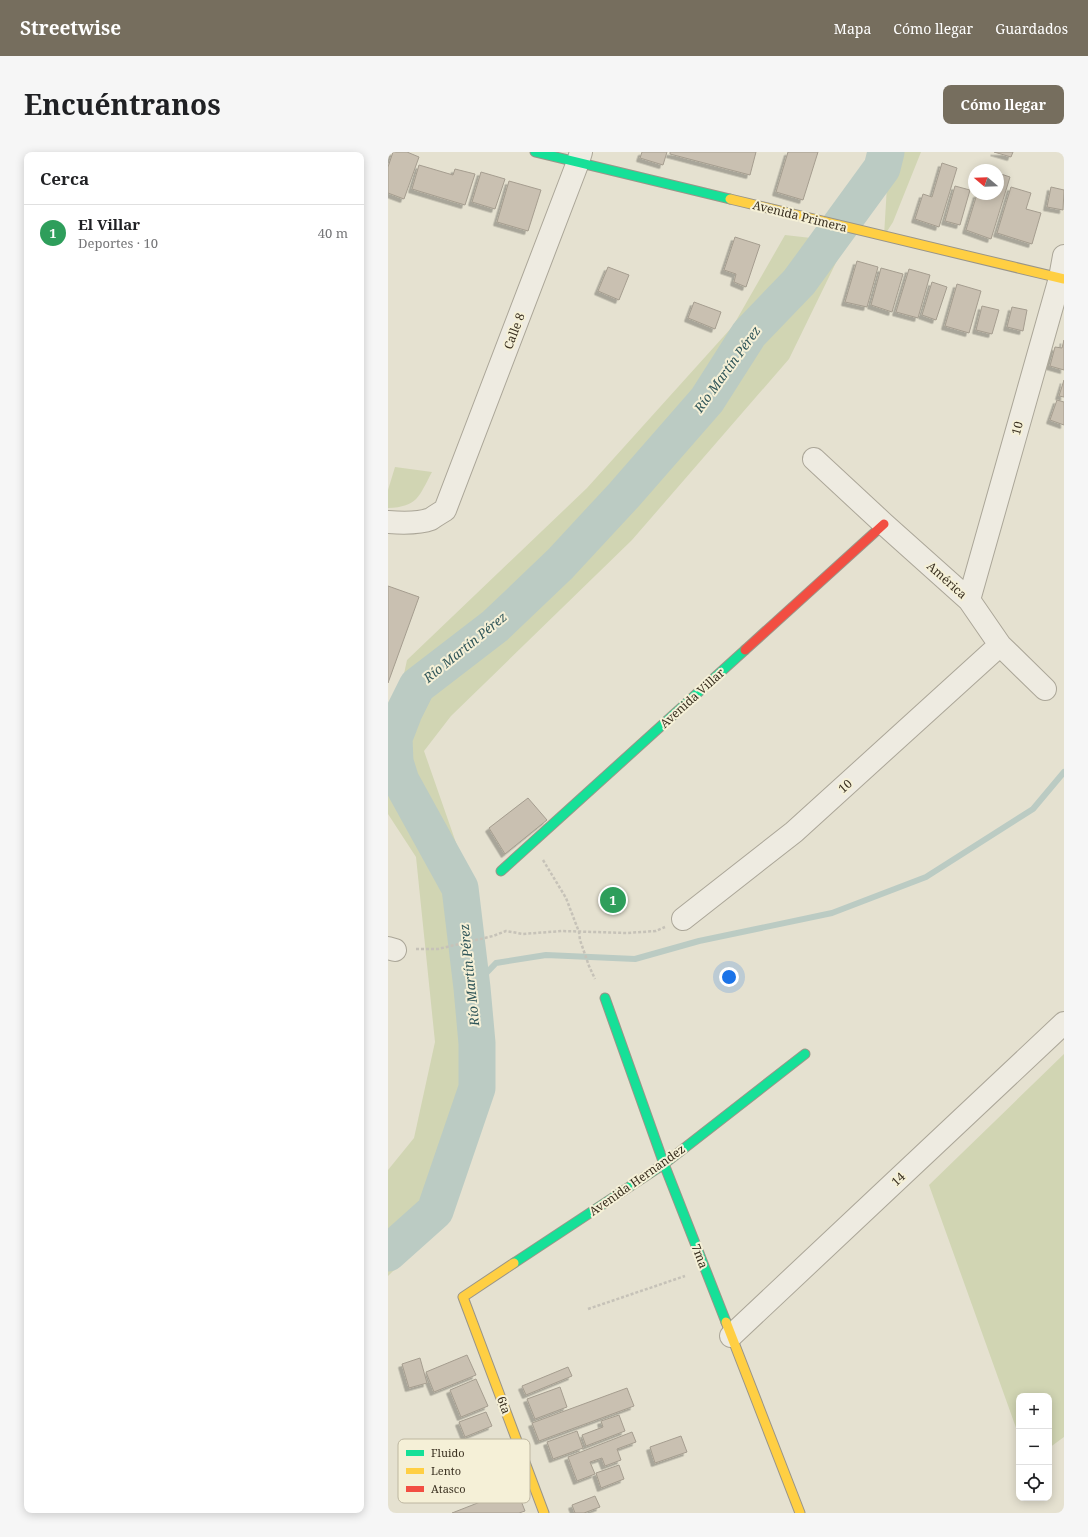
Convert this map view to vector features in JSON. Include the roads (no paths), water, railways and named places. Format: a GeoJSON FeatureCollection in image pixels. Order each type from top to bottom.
{"type":"FeatureCollection","features":[{"type":"Feature","properties":{"kind":"street","name":"Avenida Primera"},"geometry":{"type":"LineString","coordinates":[[535,152],[579,157],[798,215],[1062,279]]}},
{"type":"Feature","properties":{"kind":"street","name":"Calle 8"},"geometry":{"type":"LineString","coordinates":[[388,522],[419,522],[430,519],[445,510],[579,157]]}},
{"type":"Feature","properties":{"kind":"street","name":"10"},"geometry":{"type":"LineString","coordinates":[[969,600],[1062,279],[1064,256]]}},
{"type":"Feature","properties":{"kind":"street","name":"América"},"geometry":{"type":"LineString","coordinates":[[814,459],[969,600],[1000,645],[1045,689]]}},
{"type":"Feature","properties":{"kind":"street","name":"Avenida Villar"},"geometry":{"type":"LineString","coordinates":[[501,871],[884,524]]}},
{"type":"Feature","properties":{"kind":"street","name":"10"},"geometry":{"type":"LineString","coordinates":[[683,919],[794,832],[1000,645]]}},
{"type":"Feature","properties":{"kind":"street","name":"7ma"},"geometry":{"type":"LineString","coordinates":[[605,998],[664,1164],[800,1513]]}},
{"type":"Feature","properties":{"kind":"street","name":"14"},"geometry":{"type":"LineString","coordinates":[[731,1336],[1064,1023]]}},
{"type":"Feature","properties":{"kind":"street","name":"Avenida Hernandez"},"geometry":{"type":"LineString","coordinates":[[463,1297],[664,1164],[805,1054]]}},
{"type":"Feature","properties":{"kind":"street","name":"6ta"},"geometry":{"type":"LineString","coordinates":[[463,1297],[516,1439]]}},
{"type":"Feature","properties":{"kind":"street","name":"6ta"},"geometry":{"type":"LineString","coordinates":[[530,1476],[544,1513]]}},
{"type":"Feature","properties":{"kind":"waterway","name":"Río Martín Pérez"},"geometry":{"type":"LineString","coordinates":[[388,1253],[435,1211],[477,1088],[477,1043],[460,888],[401,781],[395,762],[394,738],[404,712],[417,686],[495,626],[560,564],[624,495],[707,400],[749,334],[799,282],[882,168],[886,152]]}},
{"type":"Feature","properties":{"kind":"waterway"},"geometry":{"type":"LineString","coordinates":[[472,988],[496,963],[546,955],[635,959],[699,941],[832,913],[926,877],[1033,809],[1064,772]]}},
{"type":"Feature","properties":{"kind":"place","name":"El Villar"},"geometry":{"type":"Point","coordinates":[613,900]}}]}
